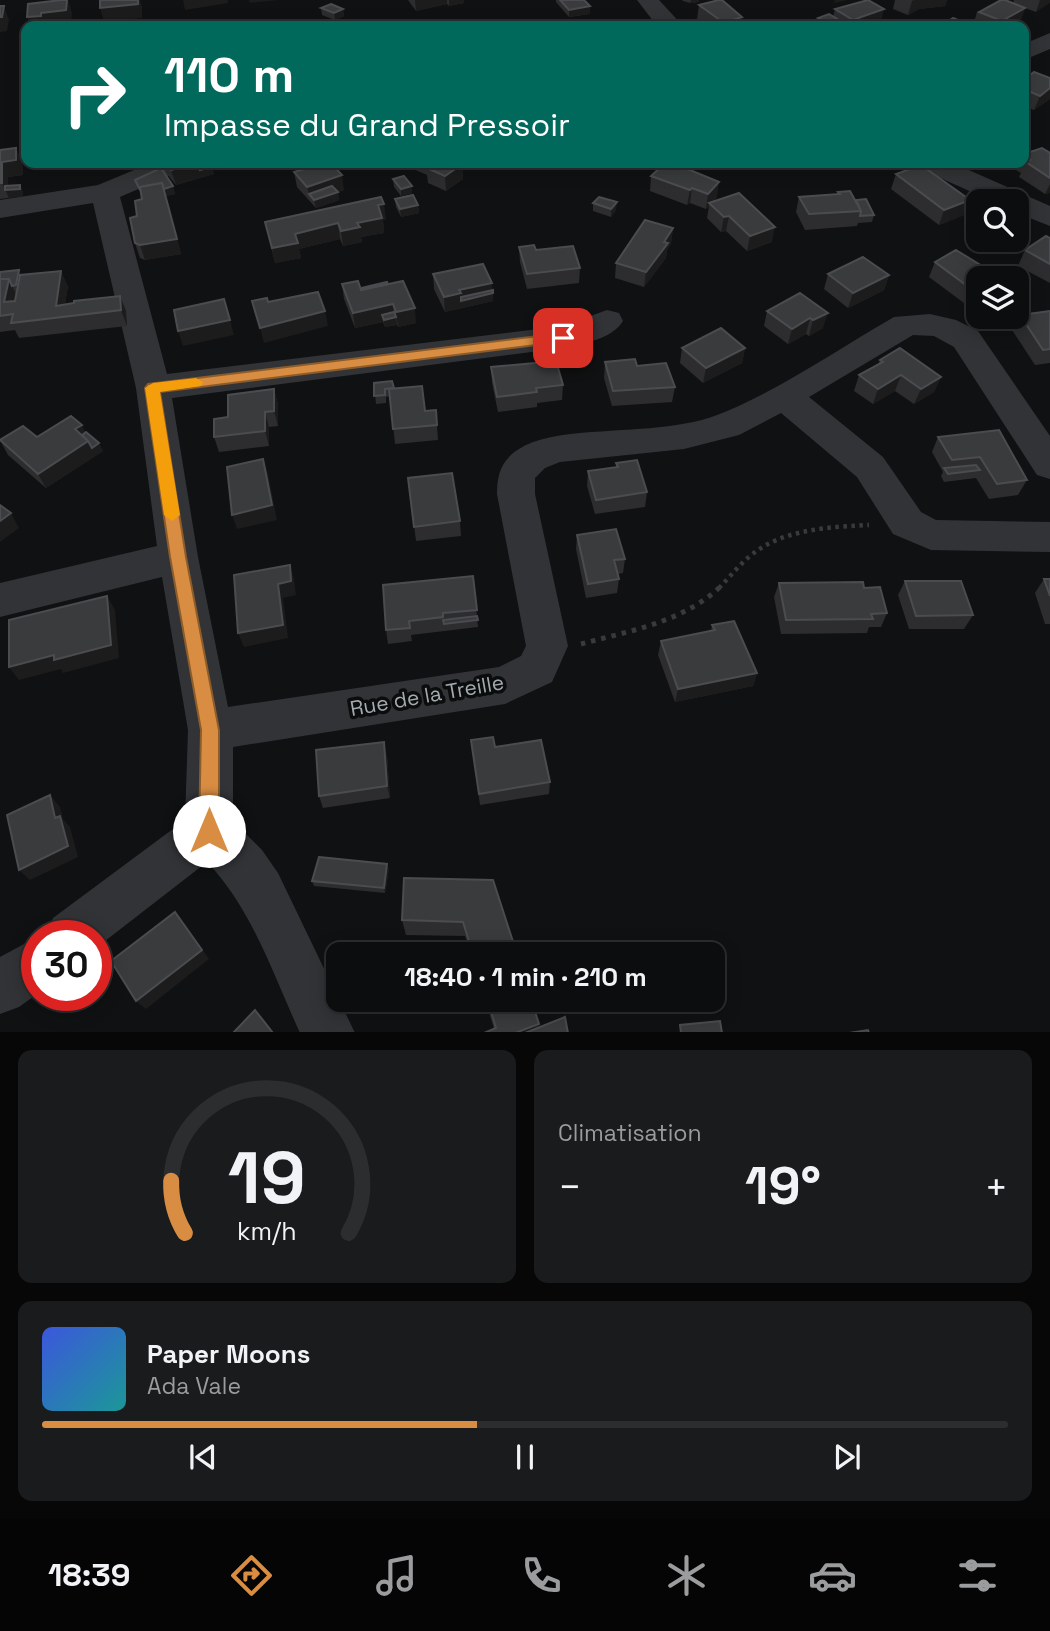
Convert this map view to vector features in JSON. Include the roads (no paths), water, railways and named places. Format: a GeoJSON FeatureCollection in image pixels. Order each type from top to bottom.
{"type":"FeatureCollection","features":[{"type":"Feature","properties":{"kind":"street"},"geometry":{"type":"LineString","coordinates":[[648,0],[665,21]]}},
{"type":"Feature","properties":{"kind":"street"},"geometry":{"type":"LineString","coordinates":[[1030,61],[1050,40]]}},
{"type":"Feature","properties":{"kind":"street"},"geometry":{"type":"LineString","coordinates":[[0,209],[105,193],[162,168]]}},
{"type":"Feature","properties":{"kind":"street"},"geometry":{"type":"LineString","coordinates":[[941,168],[987,189]]}},
{"type":"Feature","properties":{"kind":"street"},"geometry":{"type":"LineString","coordinates":[[105,193],[153,388],[178,557],[210,730],[209,831],[245,867],[260,891],[328,1032]]}},
{"type":"Feature","properties":{"kind":"street"},"geometry":{"type":"LineString","coordinates":[[1029,208],[1050,217]]}},
{"type":"Feature","properties":{"kind":"street"},"geometry":{"type":"LineString","coordinates":[[153,388],[563,338],[591,330],[607,321]]}},
{"type":"Feature","properties":{"kind":"street"},"geometry":{"type":"LineString","coordinates":[[1050,465],[966,339],[945,326],[927,323],[906,326],[784,396],[870,467],[907,523],[931,535],[1050,537]]}},
{"type":"Feature","properties":{"kind":"street","name":"Rue de la Treille"},"geometry":{"type":"LineString","coordinates":[[210,730],[505,685],[537,669],[547,646],[516,494],[516,474],[532,458],[557,449],[684,436],[726,426],[784,396]]}},
{"type":"Feature","properties":{"kind":"street"},"geometry":{"type":"LineString","coordinates":[[0,600],[178,557]]}},
{"type":"Feature","properties":{"kind":"street"},"geometry":{"type":"LineString","coordinates":[[92,920],[209,831]]}},
{"type":"Feature","properties":{"kind":"street"},"geometry":{"type":"LineString","coordinates":[[0,988],[21,974]]}}]}
